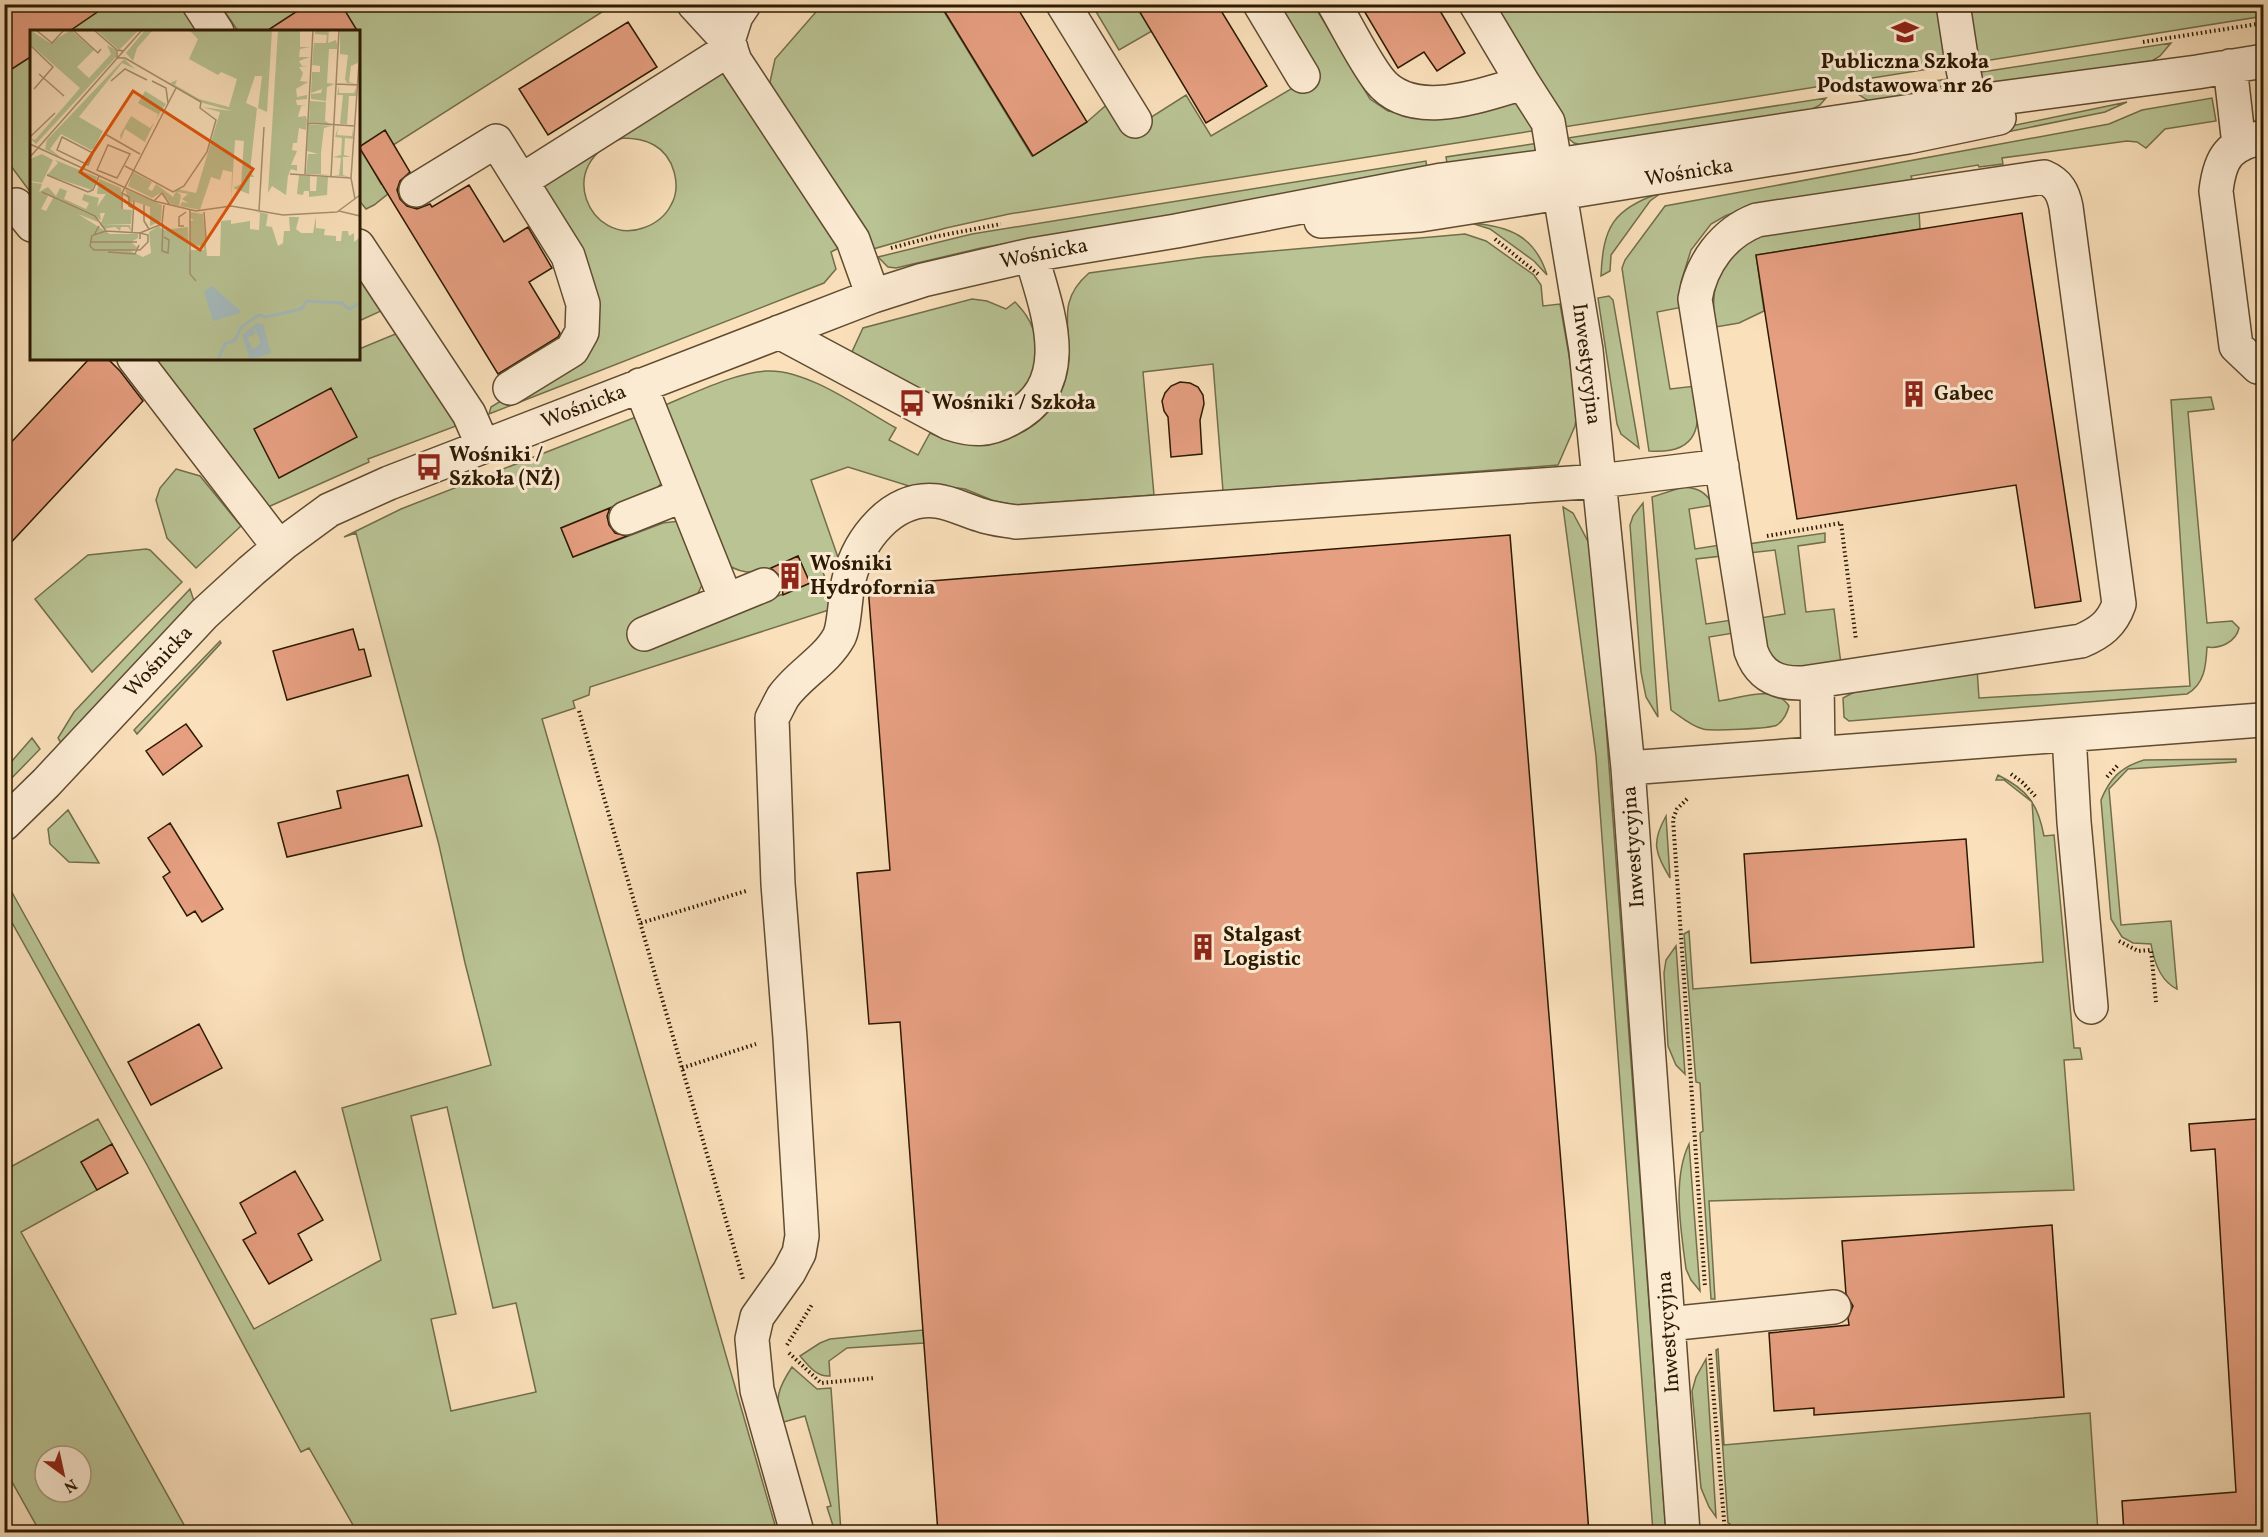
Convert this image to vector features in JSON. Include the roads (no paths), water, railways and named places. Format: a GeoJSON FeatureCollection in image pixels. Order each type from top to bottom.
{"type":"FeatureCollection","features":[{"type":"Feature","properties":{"kind":"street"},"geometry":{"type":"LineString","coordinates":[[199,4],[216,30]]}},
{"type":"Feature","properties":{"kind":"street"},"geometry":{"type":"LineString","coordinates":[[694,4],[729,45],[735,61],[853,240],[873,296]]}},
{"type":"Feature","properties":{"kind":"street"},"geometry":{"type":"LineString","coordinates":[[521,181],[729,45],[736,16],[744,4]]}},
{"type":"Feature","properties":{"kind":"street"},"geometry":{"type":"LineString","coordinates":[[1063,4],[1135,121]]}},
{"type":"Feature","properties":{"kind":"street"},"geometry":{"type":"LineString","coordinates":[[1260,4],[1303,76]]}},
{"type":"Feature","properties":{"kind":"street"},"geometry":{"type":"LineString","coordinates":[[1334,4],[1380,81],[1402,99],[1440,104],[1523,83]]}},
{"type":"Feature","properties":{"kind":"street","name":"Inwestycyjna"},"geometry":{"type":"LineString","coordinates":[[1476,4],[1548,122],[1586,350],[1628,768],[1683,1533]]}},
{"type":"Feature","properties":{"kind":"street"},"geometry":{"type":"LineString","coordinates":[[1953,4],[1963,69],[1973,112]]}},
{"type":"Feature","properties":{"kind":"street","name":"Wośnicka"},"geometry":{"type":"LineString","coordinates":[[4,824],[46,783],[204,614],[279,546],[329,510],[389,483],[483,446],[873,296],[923,280],[1031,255],[1176,231],[1420,214],[1558,179],[1973,112],[2264,61]]}},
{"type":"Feature","properties":{"kind":"street"},"geometry":{"type":"LineString","coordinates":[[2230,66],[2251,141],[2225,155],[2218,169],[2216,191],[2236,345],[2258,367],[2264,367]]}},
{"type":"Feature","properties":{"kind":"street"},"geometry":{"type":"LineString","coordinates":[[416,190],[496,141],[568,256],[583,304],[582,332],[572,350],[510,388]]}},
{"type":"Feature","properties":{"kind":"street"},"geometry":{"type":"LineString","coordinates":[[2044,177],[2053,181],[2060,189],[2066,207],[2120,604],[2108,625],[2081,641],[1817,681],[1789,684],[1768,677],[1754,660],[1751,651],[1722,466],[1695,299],[1698,281],[1706,264],[1731,234],[1757,220],[2044,177]]}},
{"type":"Feature","properties":{"kind":"street"},"geometry":{"type":"LineString","coordinates":[[360,249],[469,414],[483,446]]}},
{"type":"Feature","properties":{"kind":"street"},"geometry":{"type":"LineString","coordinates":[[779,332],[949,423],[967,429],[994,428],[1018,415],[1037,398],[1050,377],[1054,351],[1051,325],[1031,255]]}},
{"type":"Feature","properties":{"kind":"street"},"geometry":{"type":"LineString","coordinates":[[136,360],[279,546]]}},
{"type":"Feature","properties":{"kind":"street"},"geometry":{"type":"LineString","coordinates":[[640,385],[726,600]]}},
{"type":"Feature","properties":{"kind":"street"},"geometry":{"type":"LineString","coordinates":[[797,1533],[757,1390],[752,1339],[757,1317],[794,1263],[799,1253],[802,1236],[778,884],[772,718],[784,696],[840,636],[849,578],[864,541],[877,524],[912,503],[937,501],[984,516],[1016,522],[1599,481],[1722,466]]}},
{"type":"Feature","properties":{"kind":"street"},"geometry":{"type":"LineString","coordinates":[[626,518],[684,495]]}},
{"type":"Feature","properties":{"kind":"street"},"geometry":{"type":"LineString","coordinates":[[644,634],[764,585]]}},
{"type":"Feature","properties":{"kind":"street"},"geometry":{"type":"LineString","coordinates":[[1817,681],[1818,753]]}},
{"type":"Feature","properties":{"kind":"street"},"geometry":{"type":"LineString","coordinates":[[1628,768],[2261,720]]}},
{"type":"Feature","properties":{"kind":"street"},"geometry":{"type":"LineString","coordinates":[[2069,735],[2074,822],[2091,1007]]}},
{"type":"Feature","properties":{"kind":"street"},"geometry":{"type":"LineString","coordinates":[[1668,1324],[1834,1307]]}},
{"type":"Feature","properties":{"kind":"place","name":"Publiczna Szkoła Podstawowa nr 26"},"geometry":{"type":"Point","coordinates":[1905,32]}},
{"type":"Feature","properties":{"kind":"place","name":"Gabec"},"geometry":{"type":"Point","coordinates":[1914,394]}},
{"type":"Feature","properties":{"kind":"place","name":"Wośniki / Szkoła"},"geometry":{"type":"Point","coordinates":[912,403]}},
{"type":"Feature","properties":{"kind":"place","name":"Wośniki / Szkoła (NŻ)"},"geometry":{"type":"Point","coordinates":[429,467]}},
{"type":"Feature","properties":{"kind":"place","name":"Wośniki Hydrofornia"},"geometry":{"type":"Point","coordinates":[790,576]}},
{"type":"Feature","properties":{"kind":"place","name":"Stalgast Logistic"},"geometry":{"type":"Point","coordinates":[1203,947]}}]}
